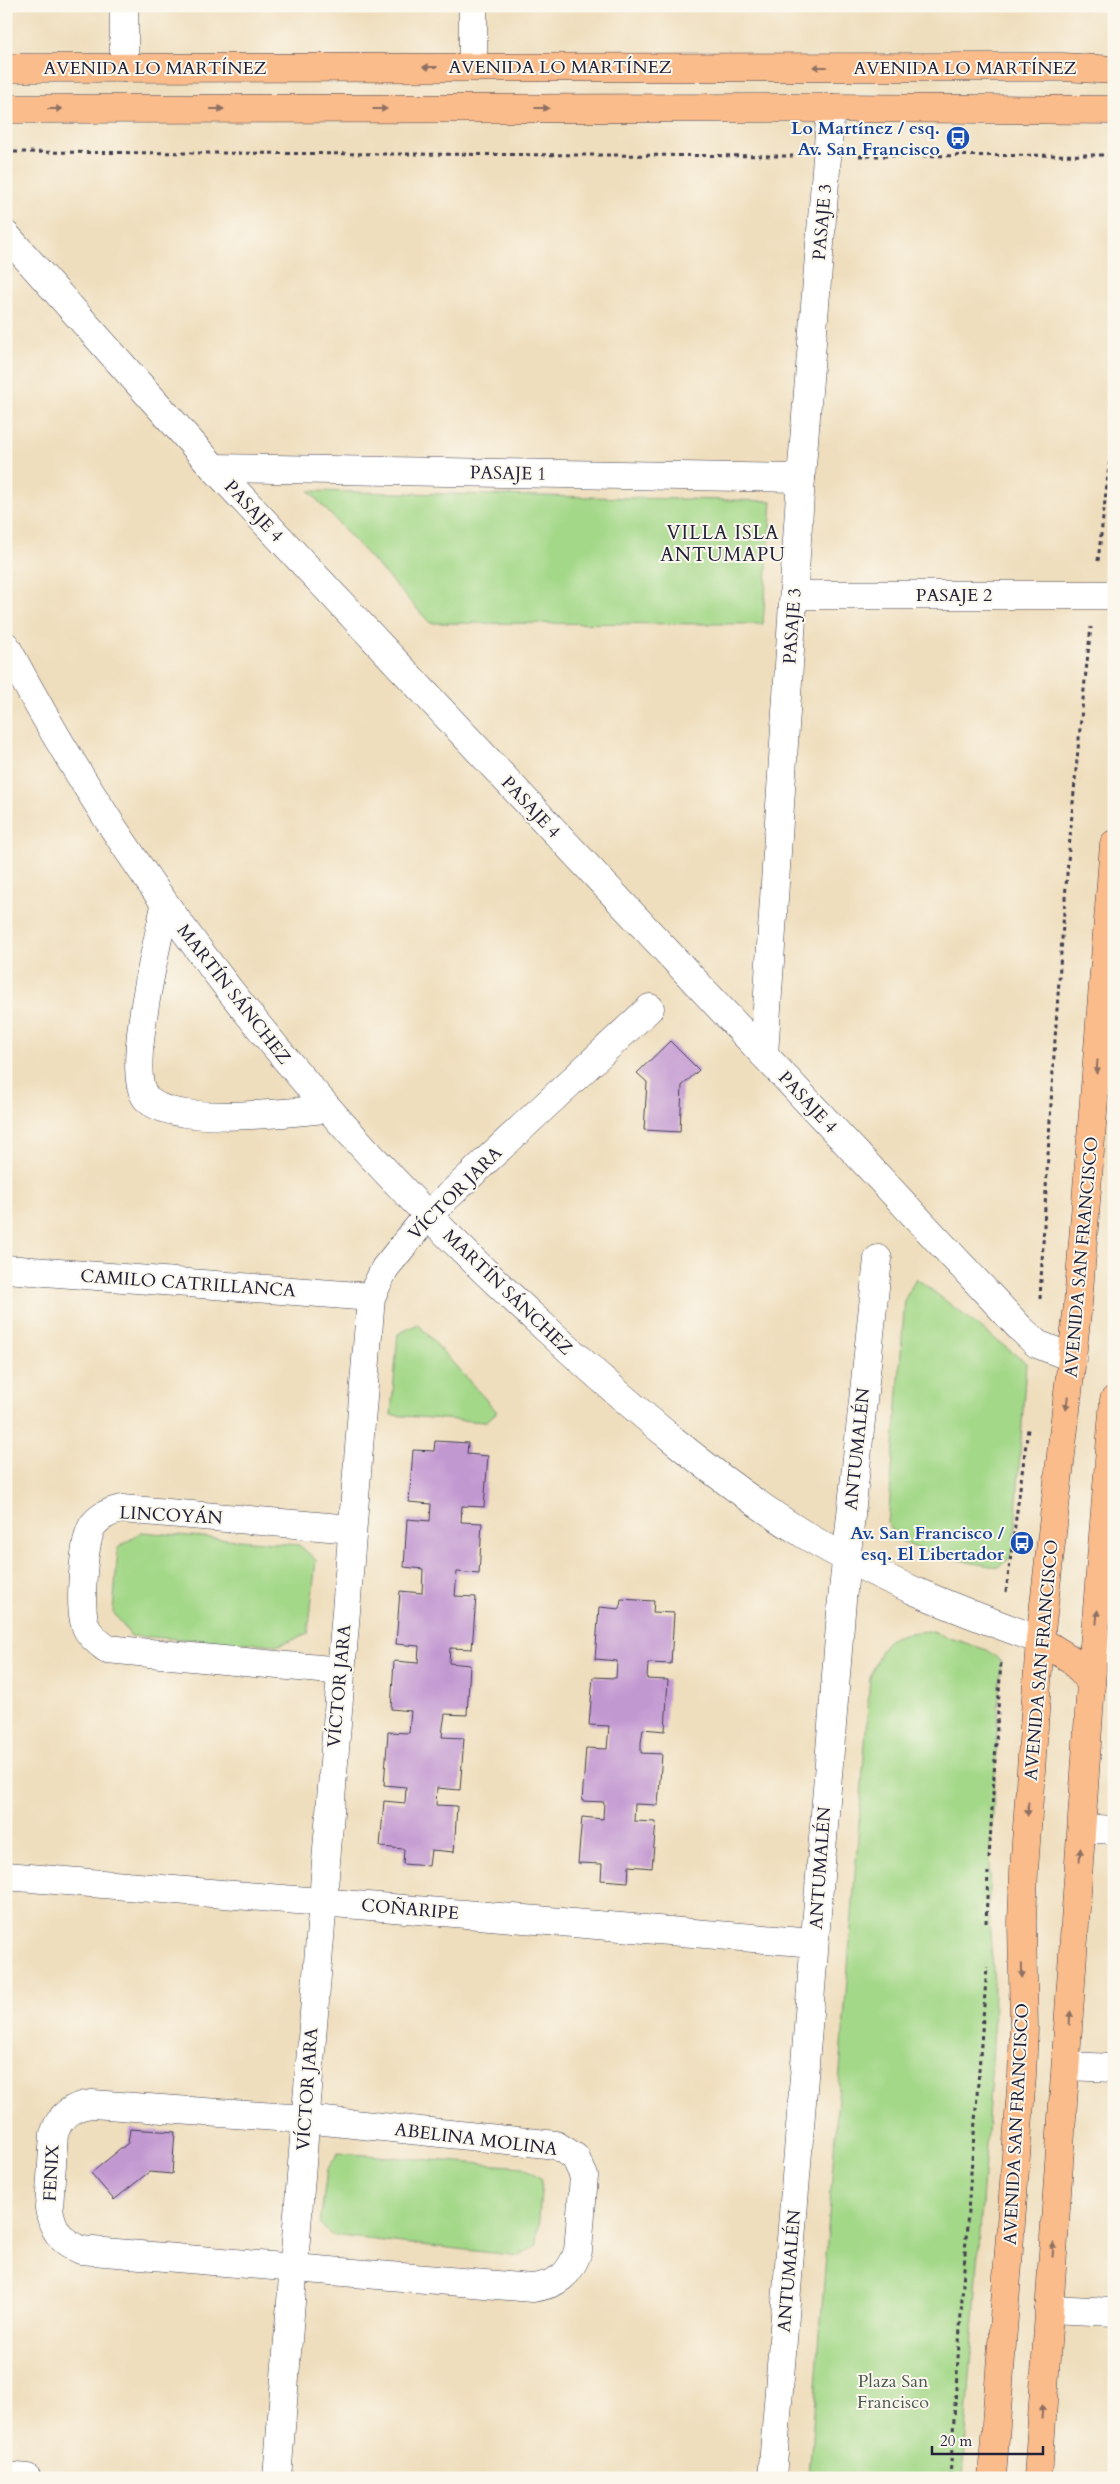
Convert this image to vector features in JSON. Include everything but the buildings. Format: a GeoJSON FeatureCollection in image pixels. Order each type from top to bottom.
{"type":"FeatureCollection","features":[{"type":"Feature","properties":{"kind":"main road","name":"AVENIDA LO MARTÍNEZ"},"geometry":{"type":"LineString","coordinates":[[6,68],[473,66],[1064,67],[1114,70]]}},
{"type":"Feature","properties":{"kind":"main road"},"geometry":{"type":"LineString","coordinates":[[6,109],[831,108],[1114,110]]}},
{"type":"Feature","properties":{"kind":"main road","name":"AVENIDA SAN FRANCISCO"},"geometry":{"type":"LineString","coordinates":[[992,2478],[1022,2075],[1024,2029],[1022,1922],[1024,1871],[1040,1640],[1073,1358],[1114,844]]}},
{"type":"Feature","properties":{"kind":"main road"},"geometry":{"type":"LineString","coordinates":[[1038,2478],[1067,2066],[1091,1683],[1104,1648],[1114,1400]]}},
{"type":"Feature","properties":{"kind":"main road"},"geometry":{"type":"LineString","coordinates":[[1040,1640],[1072,1660],[1091,1683]]}},
{"type":"Feature","properties":{"kind":"street"},"geometry":{"type":"LineString","coordinates":[[124,6],[124,68]]}},
{"type":"Feature","properties":{"kind":"street"},"geometry":{"type":"LineString","coordinates":[[473,6],[473,66]]}},
{"type":"Feature","properties":{"kind":"street","name":"PASAJE 3"},"geometry":{"type":"LineString","coordinates":[[764,1054],[801,478],[831,108]]}},
{"type":"Feature","properties":{"kind":"street","name":"PASAJE 4"},"geometry":{"type":"LineString","coordinates":[[6,235],[214,468],[1020,1328],[1037,1344],[1073,1358]]}},
{"type":"Feature","properties":{"kind":"street","name":"PASAJE 1"},"geometry":{"type":"LineString","coordinates":[[214,468],[801,478]]}},
{"type":"Feature","properties":{"kind":"street","name":"PASAJE 2"},"geometry":{"type":"LineString","coordinates":[[794,594],[1104,595]]}},
{"type":"Feature","properties":{"kind":"street","name":"MARTÍN SÁNCHEZ"},"geometry":{"type":"LineString","coordinates":[[8,654],[111,824],[166,906],[260,1031],[326,1109],[505,1292],[635,1407],[774,1516],[845,1557],[906,1586],[1003,1627],[1040,1640]]}},
{"type":"Feature","properties":{"kind":"street"},"geometry":{"type":"LineString","coordinates":[[166,906],[143,1017],[139,1073],[142,1091],[146,1098],[156,1106],[166,1110],[210,1115],[280,1114],[326,1109]]}},
{"type":"Feature","properties":{"kind":"street","name":"VÍCTOR JARA"},"geometry":{"type":"LineString","coordinates":[[277,2478],[371,1297],[385,1268],[428,1215],[650,1008]]}},
{"type":"Feature","properties":{"kind":"street","name":"ANTUMALÉN"},"geometry":{"type":"LineString","coordinates":[[772,2478],[845,1557],[878,1259]]}},
{"type":"Feature","properties":{"kind":"street","name":"CAMILO CATRILLANCA"},"geometry":{"type":"LineString","coordinates":[[6,1270],[371,1297]]}},
{"type":"Feature","properties":{"kind":"street","name":"LINCOYÁN"},"geometry":{"type":"LineString","coordinates":[[340,1671],[108,1649],[91,1636],[85,1625],[82,1613],[86,1547],[92,1527],[98,1519],[110,1512],[122,1509],[352,1529]]}},
{"type":"Feature","properties":{"kind":"street"},"geometry":{"type":"LineString","coordinates":[[1082,1828],[1114,1830]]}},
{"type":"Feature","properties":{"kind":"street","name":"COÑARIPE"},"geometry":{"type":"LineString","coordinates":[[6,1876],[814,1943]]}},
{"type":"Feature","properties":{"kind":"street"},"geometry":{"type":"LineString","coordinates":[[1067,2066],[1114,2068]]}},
{"type":"Feature","properties":{"kind":"street","name":"FENIX"},"geometry":{"type":"LineString","coordinates":[[293,2269],[92,2252],[71,2246],[55,2231],[50,2220],[49,2208],[54,2134],[58,2122],[65,2114],[82,2105],[92,2104],[305,2119]]}},
{"type":"Feature","properties":{"kind":"street","name":"ABELINA MOLINA"},"geometry":{"type":"LineString","coordinates":[[293,2269],[532,2288],[547,2286],[560,2280],[574,2262],[578,2251],[584,2186],[582,2171],[575,2157],[556,2145],[305,2119]]}},
{"type":"Feature","properties":{"kind":"street"},"geometry":{"type":"LineString","coordinates":[[1049,2309],[1114,2312]]}},
{"type":"Feature","properties":{"kind":"street"},"geometry":{"type":"LineString","coordinates":[[6,2476],[27,2478]]}},
{"type":"Feature","properties":{"kind":"path"},"geometry":{"type":"LineString","coordinates":[[6,152],[827,156],[1114,155]]}},
{"type":"Feature","properties":{"kind":"path"},"geometry":{"type":"LineString","coordinates":[[1037,1344],[1057,1012],[1076,770],[1104,595],[1114,423]]}},
{"type":"Feature","properties":{"kind":"path"},"geometry":{"type":"LineString","coordinates":[[986,1925],[1003,1627],[1028,1428]]}},
{"type":"Feature","properties":{"kind":"path"},"geometry":{"type":"LineString","coordinates":[[950,2478],[987,1961]]}},
{"type":"Feature","properties":{"kind":"green space"},"geometry":{"type":"Polygon","coordinates":[[[309,491],[772,501],[763,624],[430,623],[309,491]]]}},
{"type":"Feature","properties":{"kind":"green space"},"geometry":{"type":"Polygon","coordinates":[[[916,1278],[1026,1363],[1014,1545],[1009,1559],[998,1567],[961,1560],[915,1547],[896,1537],[888,1524],[905,1299],[916,1278]]]}},
{"type":"Feature","properties":{"kind":"green space"},"geometry":{"type":"Polygon","coordinates":[[[418,1324],[497,1412],[485,1422],[391,1415],[398,1334],[418,1324]]]}},
{"type":"Feature","properties":{"kind":"green space"},"geometry":{"type":"Polygon","coordinates":[[[141,1532],[299,1545],[316,1560],[308,1634],[279,1645],[131,1636],[113,1612],[118,1548],[141,1532]]]}},
{"type":"Feature","properties":{"kind":"green space","name":"Plaza San Francisco"},"geometry":{"type":"Polygon","coordinates":[[[928,1631],[987,1650],[1001,1661],[988,1908],[994,1983],[993,2045],[963,2478],[809,2478],[870,1678],[879,1654],[888,1641],[902,1634],[928,1631]]]}},
{"type":"Feature","properties":{"kind":"green space"},"geometry":{"type":"Polygon","coordinates":[[[338,2153],[524,2167],[542,2179],[537,2245],[520,2256],[331,2235],[320,2224],[327,2170],[338,2153]]]}},
{"type":"Feature","properties":{"kind":"place","name":"Lo Martínez / esq. Av. San Francisco"},"geometry":{"type":"Point","coordinates":[958,138]}},
{"type":"Feature","properties":{"kind":"place","name":"Av. San Francisco / esq. El Libertador"},"geometry":{"type":"Point","coordinates":[1022,1543]}},
{"type":"Feature","properties":{"kind":"district","name":"VILLA ISLA ANTUMAPU"},"geometry":{"type":"Point","coordinates":[723,543]}}]}
